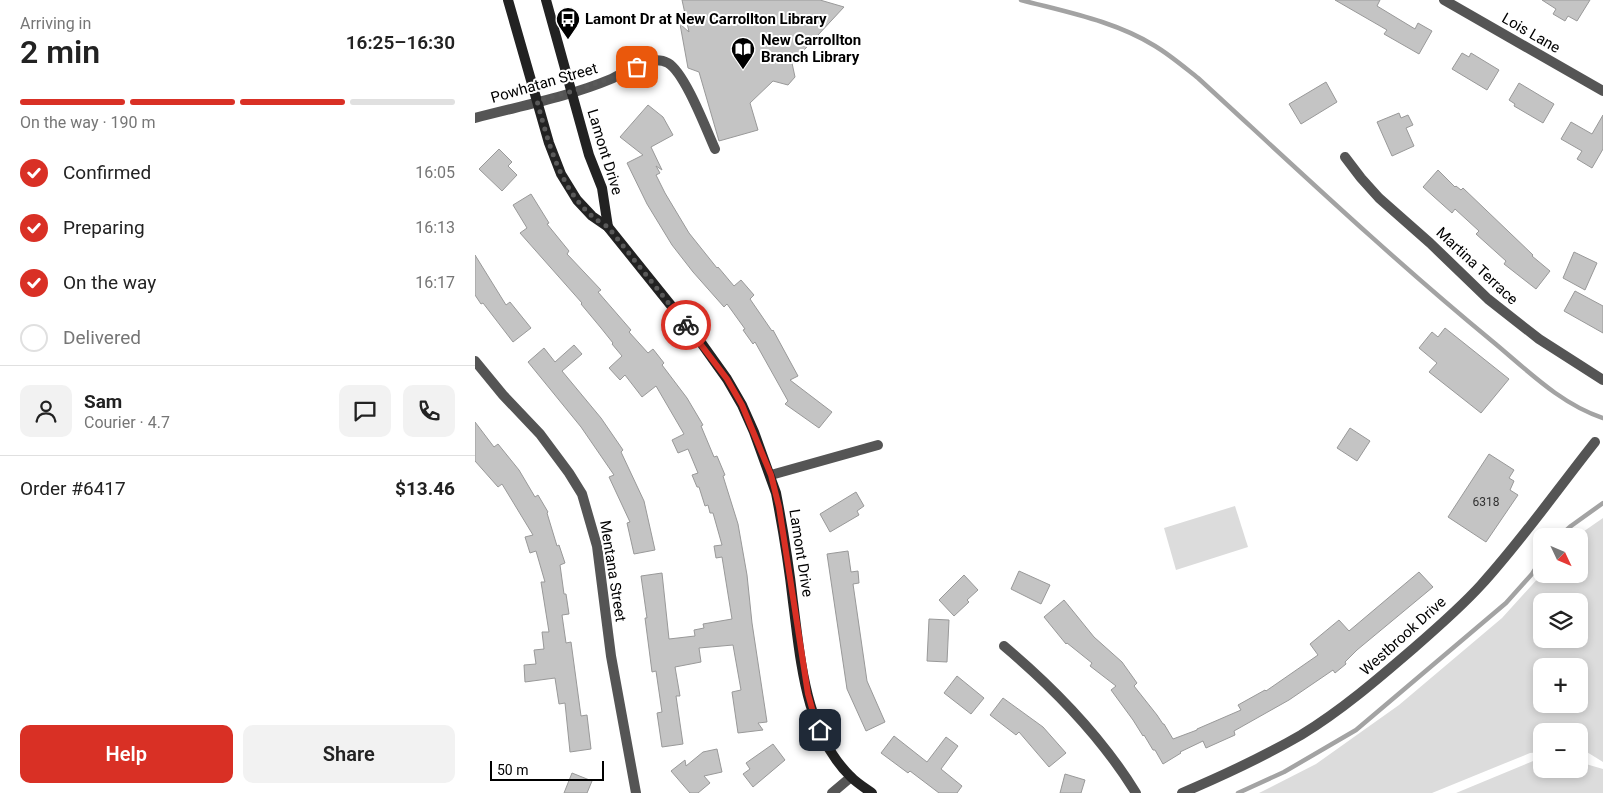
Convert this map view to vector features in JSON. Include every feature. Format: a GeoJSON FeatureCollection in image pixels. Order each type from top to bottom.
{"type":"FeatureCollection","features":[{"type":"Feature","properties":{"kind":"street","name":"Lamont Drive"},"geometry":{"type":"LineString","coordinates":[[508,0],[549,143],[561,174],[577,200],[592,216],[608,227],[702,344],[727,379],[742,405],[771,475],[779,507],[808,694],[813,712],[827,744],[840,764],[851,777],[872,793]]}},
{"type":"Feature","properties":{"kind":"street","name":"Lamont Drive"},"geometry":{"type":"LineString","coordinates":[[546,0],[589,155],[601,188],[608,227]]}},
{"type":"Feature","properties":{"kind":"street","name":"Lois Lane"},"geometry":{"type":"LineString","coordinates":[[1444,0],[1603,91]]}},
{"type":"Feature","properties":{"kind":"street","name":"Powhatan Street"},"geometry":{"type":"LineString","coordinates":[[475,118],[572,92],[611,79],[650,61],[659,60],[672,66],[682,77],[715,149]]}},
{"type":"Feature","properties":{"kind":"street","name":"Martina Terrace"},"geometry":{"type":"LineString","coordinates":[[1345,157],[1379,198],[1430,243],[1488,299],[1539,339],[1603,380]]}},
{"type":"Feature","properties":{"kind":"street","name":"Mentana Street"},"geometry":{"type":"LineString","coordinates":[[475,361],[503,395],[540,434],[582,494],[597,546],[611,656],[636,793]]}},
{"type":"Feature","properties":{"kind":"street","name":"Westbrook Drive"},"geometry":{"type":"LineString","coordinates":[[1181,793],[1242,765],[1302,734],[1366,689],[1447,619],[1481,586],[1520,540],[1557,489],[1595,442]]}},
{"type":"Feature","properties":{"kind":"street"},"geometry":{"type":"LineString","coordinates":[[771,475],[878,445]]}},
{"type":"Feature","properties":{"kind":"street"},"geometry":{"type":"LineString","coordinates":[[1004,646],[1041,678],[1077,715],[1121,769],[1136,793]]}},
{"type":"Feature","properties":{"kind":"street"},"geometry":{"type":"LineString","coordinates":[[832,793],[851,777]]}},
{"type":"Feature","properties":{"kind":"shaded area"},"geometry":{"type":"Polygon","coordinates":[[[1235,506],[1248,547],[1176,570],[1164,528],[1235,506]]]}},
{"type":"Feature","properties":{"kind":"shaded area"},"geometry":{"type":"Polygon","coordinates":[[[1603,518],[1603,762],[1588,753],[1588,723],[1533,723],[1533,753],[1432,793],[1259,793],[1316,764],[1399,705],[1502,618],[1534,583],[1588,583],[1588,528],[1603,518]]]}},
{"type":"Feature","properties":{"kind":"shaded area"},"geometry":{"type":"Polygon","coordinates":[[[1533,761],[1533,778],[1588,778],[1588,765],[1603,769],[1603,793],[1456,793],[1533,761]]]}},
{"type":"Feature","properties":{"kind":"building","name":"New Carrollton Branch Library"},"geometry":{"type":"Polygon","coordinates":[[[682,0],[820,0],[844,7],[792,63],[795,77],[788,85],[773,81],[750,103],[758,130],[719,141],[699,72],[688,68],[680,24],[689,32],[682,0]]]}},
{"type":"Feature","properties":{"kind":"building"},"geometry":{"type":"Polygon","coordinates":[[[1335,0],[1380,0],[1377,6],[1415,29],[1418,23],[1432,31],[1419,54],[1384,34],[1387,30],[1335,0]]]}},
{"type":"Feature","properties":{"kind":"building"},"geometry":{"type":"Polygon","coordinates":[[[1542,0],[1590,0],[1577,21],[1568,16],[1565,21],[1553,14],[1556,9],[1542,0]]]}},
{"type":"Feature","properties":{"kind":"building"},"geometry":{"type":"Polygon","coordinates":[[[1462,53],[1469,57],[1471,53],[1499,70],[1487,90],[1452,69],[1462,53]]]}},
{"type":"Feature","properties":{"kind":"building"},"geometry":{"type":"Polygon","coordinates":[[[1326,82],[1337,102],[1301,124],[1289,104],[1326,82]]]}},
{"type":"Feature","properties":{"kind":"building"},"geometry":{"type":"Polygon","coordinates":[[[1519,83],[1554,104],[1543,123],[1514,106],[1515,104],[1509,100],[1519,83]]]}},
{"type":"Feature","properties":{"kind":"building"},"geometry":{"type":"Polygon","coordinates":[[[648,105],[663,117],[673,135],[651,147],[662,170],[656,166],[660,173],[656,175],[665,193],[689,233],[717,268],[734,286],[741,280],[754,295],[750,299],[773,330],[798,376],[790,380],[832,412],[819,428],[785,404],[788,401],[755,342],[753,344],[727,304],[724,307],[693,272],[672,245],[647,204],[627,163],[643,155],[620,137],[648,105]]]}},
{"type":"Feature","properties":{"kind":"building"},"geometry":{"type":"Polygon","coordinates":[[[1399,113],[1401,118],[1408,115],[1413,125],[1406,128],[1414,146],[1392,156],[1377,122],[1399,113]]]}},
{"type":"Feature","properties":{"kind":"building"},"geometry":{"type":"Polygon","coordinates":[[[1603,115],[1603,149],[1592,168],[1577,159],[1582,151],[1561,139],[1571,122],[1592,134],[1603,115]]]}},
{"type":"Feature","properties":{"kind":"building"},"geometry":{"type":"Polygon","coordinates":[[[499,149],[512,162],[508,166],[517,175],[502,191],[479,169],[499,149]]]}},
{"type":"Feature","properties":{"kind":"building"},"geometry":{"type":"Polygon","coordinates":[[[1438,170],[1455,187],[1461,190],[1463,188],[1532,256],[1550,271],[1536,289],[1504,264],[1506,261],[1476,234],[1479,231],[1455,209],[1452,213],[1423,187],[1438,170]]]}},
{"type":"Feature","properties":{"kind":"building"},"geometry":{"type":"Polygon","coordinates":[[[531,194],[549,223],[547,224],[569,251],[567,254],[601,290],[598,292],[631,330],[629,332],[648,353],[653,349],[664,363],[662,365],[687,398],[703,425],[701,426],[714,457],[717,456],[725,475],[723,476],[738,524],[747,575],[752,623],[767,722],[758,723],[763,730],[738,733],[732,692],[741,690],[733,645],[699,648],[701,662],[675,667],[680,696],[676,696],[683,744],[662,747],[657,713],[662,712],[656,671],[652,672],[641,576],[662,573],[669,639],[695,636],[694,630],[704,628],[703,624],[732,619],[722,557],[716,558],[714,546],[722,545],[713,513],[710,513],[708,505],[705,506],[699,487],[697,487],[692,475],[698,473],[688,449],[678,453],[672,440],[684,434],[656,386],[642,397],[625,375],[620,380],[609,368],[622,356],[582,303],[520,233],[527,228],[513,205],[531,194]]]}},
{"type":"Feature","properties":{"kind":"building"},"geometry":{"type":"Polygon","coordinates":[[[1574,252],[1597,263],[1585,290],[1563,278],[1574,252]]]}},
{"type":"Feature","properties":{"kind":"building"},"geometry":{"type":"Polygon","coordinates":[[[475,255],[506,305],[510,302],[531,328],[513,342],[475,295],[475,255]]]}},
{"type":"Feature","properties":{"kind":"building"},"geometry":{"type":"Polygon","coordinates":[[[1575,291],[1603,306],[1603,333],[1564,311],[1575,291]]]}},
{"type":"Feature","properties":{"kind":"building"},"geometry":{"type":"Polygon","coordinates":[[[1445,328],[1509,379],[1481,413],[1429,372],[1437,363],[1419,348],[1432,332],[1438,337],[1445,328]]]}},
{"type":"Feature","properties":{"kind":"building"},"geometry":{"type":"Polygon","coordinates":[[[574,345],[582,354],[562,371],[601,418],[623,450],[621,452],[644,501],[655,550],[634,554],[627,523],[630,522],[609,477],[614,475],[581,427],[528,362],[544,348],[555,362],[574,345]]]}},
{"type":"Feature","properties":{"kind":"building"},"geometry":{"type":"Polygon","coordinates":[[[475,422],[494,447],[498,444],[519,470],[535,497],[538,495],[548,512],[557,546],[559,545],[565,563],[560,565],[569,614],[562,615],[566,643],[571,642],[581,716],[587,715],[591,749],[570,752],[565,703],[559,704],[555,678],[525,682],[524,665],[536,664],[534,650],[544,649],[542,632],[549,632],[541,582],[545,582],[536,551],[530,553],[525,537],[533,535],[502,484],[498,487],[475,461],[475,422]]]}},
{"type":"Feature","properties":{"kind":"building"},"geometry":{"type":"Polygon","coordinates":[[[1350,428],[1370,441],[1357,461],[1337,448],[1350,428]]]}},
{"type":"Feature","properties":{"kind":"building"},"geometry":{"type":"Polygon","coordinates":[[[1489,454],[1514,470],[1509,478],[1514,481],[1510,490],[1518,495],[1486,542],[1448,517],[1489,454]]]}},
{"type":"Feature","properties":{"kind":"building"},"geometry":{"type":"Polygon","coordinates":[[[856,492],[864,506],[857,511],[859,515],[830,532],[820,514],[856,492]]]}},
{"type":"Feature","properties":{"kind":"building"},"geometry":{"type":"Polygon","coordinates":[[[848,551],[851,572],[858,571],[859,583],[853,584],[867,681],[885,722],[866,731],[847,689],[827,554],[848,551]]]}},
{"type":"Feature","properties":{"kind":"building"},"geometry":{"type":"Polygon","coordinates":[[[1019,571],[1050,585],[1041,604],[1011,589],[1019,571]]]}},
{"type":"Feature","properties":{"kind":"building"},"geometry":{"type":"Polygon","coordinates":[[[1419,572],[1433,587],[1357,650],[1345,662],[1346,664],[1335,673],[1333,670],[1289,700],[1234,731],[1235,735],[1206,748],[1203,741],[1180,752],[1163,764],[1155,750],[1153,750],[1111,690],[1116,686],[1090,666],[1092,663],[1066,644],[1044,617],[1064,600],[1094,637],[1122,662],[1137,683],[1134,686],[1164,724],[1173,739],[1241,710],[1238,705],[1266,691],[1318,655],[1310,644],[1339,620],[1349,631],[1419,572]]]}},
{"type":"Feature","properties":{"kind":"building"},"geometry":{"type":"Polygon","coordinates":[[[964,575],[978,590],[967,600],[969,602],[954,616],[939,600],[964,575]]]}},
{"type":"Feature","properties":{"kind":"building"},"geometry":{"type":"Polygon","coordinates":[[[929,619],[949,620],[947,662],[927,661],[929,619]]]}},
{"type":"Feature","properties":{"kind":"building"},"geometry":{"type":"Polygon","coordinates":[[[957,676],[984,698],[971,714],[944,693],[957,676]]]}},
{"type":"Feature","properties":{"kind":"building"},"geometry":{"type":"Polygon","coordinates":[[[1003,698],[1043,727],[1066,753],[1049,767],[1019,732],[1016,735],[990,715],[1003,698]]]}},
{"type":"Feature","properties":{"kind":"building"},"geometry":{"type":"Polygon","coordinates":[[[894,736],[927,762],[946,737],[958,746],[941,769],[962,786],[957,793],[939,793],[910,771],[908,773],[881,753],[894,736]]]}},
{"type":"Feature","properties":{"kind":"building"},"geometry":{"type":"Polygon","coordinates":[[[773,744],[785,760],[753,787],[743,774],[750,769],[746,763],[773,744]]]}},
{"type":"Feature","properties":{"kind":"building"},"geometry":{"type":"Polygon","coordinates":[[[717,749],[722,772],[704,776],[710,783],[698,793],[690,793],[671,771],[685,760],[686,766],[703,752],[717,749]]]}},
{"type":"Feature","properties":{"kind":"building"},"geometry":{"type":"Polygon","coordinates":[[[572,773],[592,781],[587,793],[564,793],[572,773]]]}},
{"type":"Feature","properties":{"kind":"building"},"geometry":{"type":"Polygon","coordinates":[[[1065,774],[1085,780],[1081,793],[1060,793],[1065,774]]]}},
{"type":"Feature","properties":{"kind":"waterway"},"geometry":{"type":"LineString","coordinates":[[1021,0],[1073,13],[1124,30],[1140,37],[1166,53],[1198,78],[1380,244],[1544,385],[1572,404],[1603,418]]}},
{"type":"Feature","properties":{"kind":"waterway"},"geometry":{"type":"LineString","coordinates":[[1569,528],[1603,503]]}},
{"type":"Feature","properties":{"kind":"waterway"},"geometry":{"type":"LineString","coordinates":[[1238,793],[1284,772],[1356,730],[1506,603],[1533,572]]}},
{"type":"Feature","properties":{"kind":"way so far"},"geometry":{"type":"LineString","coordinates":[[637,67],[587,88],[537,101],[549,143],[561,174],[577,200],[592,216],[608,227],[686,325]]}},
{"type":"Feature","properties":{"kind":"place","name":"Lamont Dr at New Carrollton Library"},"geometry":{"type":"Point","coordinates":[568,40]}},
{"type":"Feature","properties":{"kind":"place","name":"New Carrollton Branch Library"},"geometry":{"type":"Point","coordinates":[743,70]}},
{"type":"Feature","properties":{"kind":"route"},"geometry":{"type":"LineString","coordinates":[[686,325],[727,379],[742,405],[771,475],[779,507],[802,665],[808,694],[820,730]]}}]}
